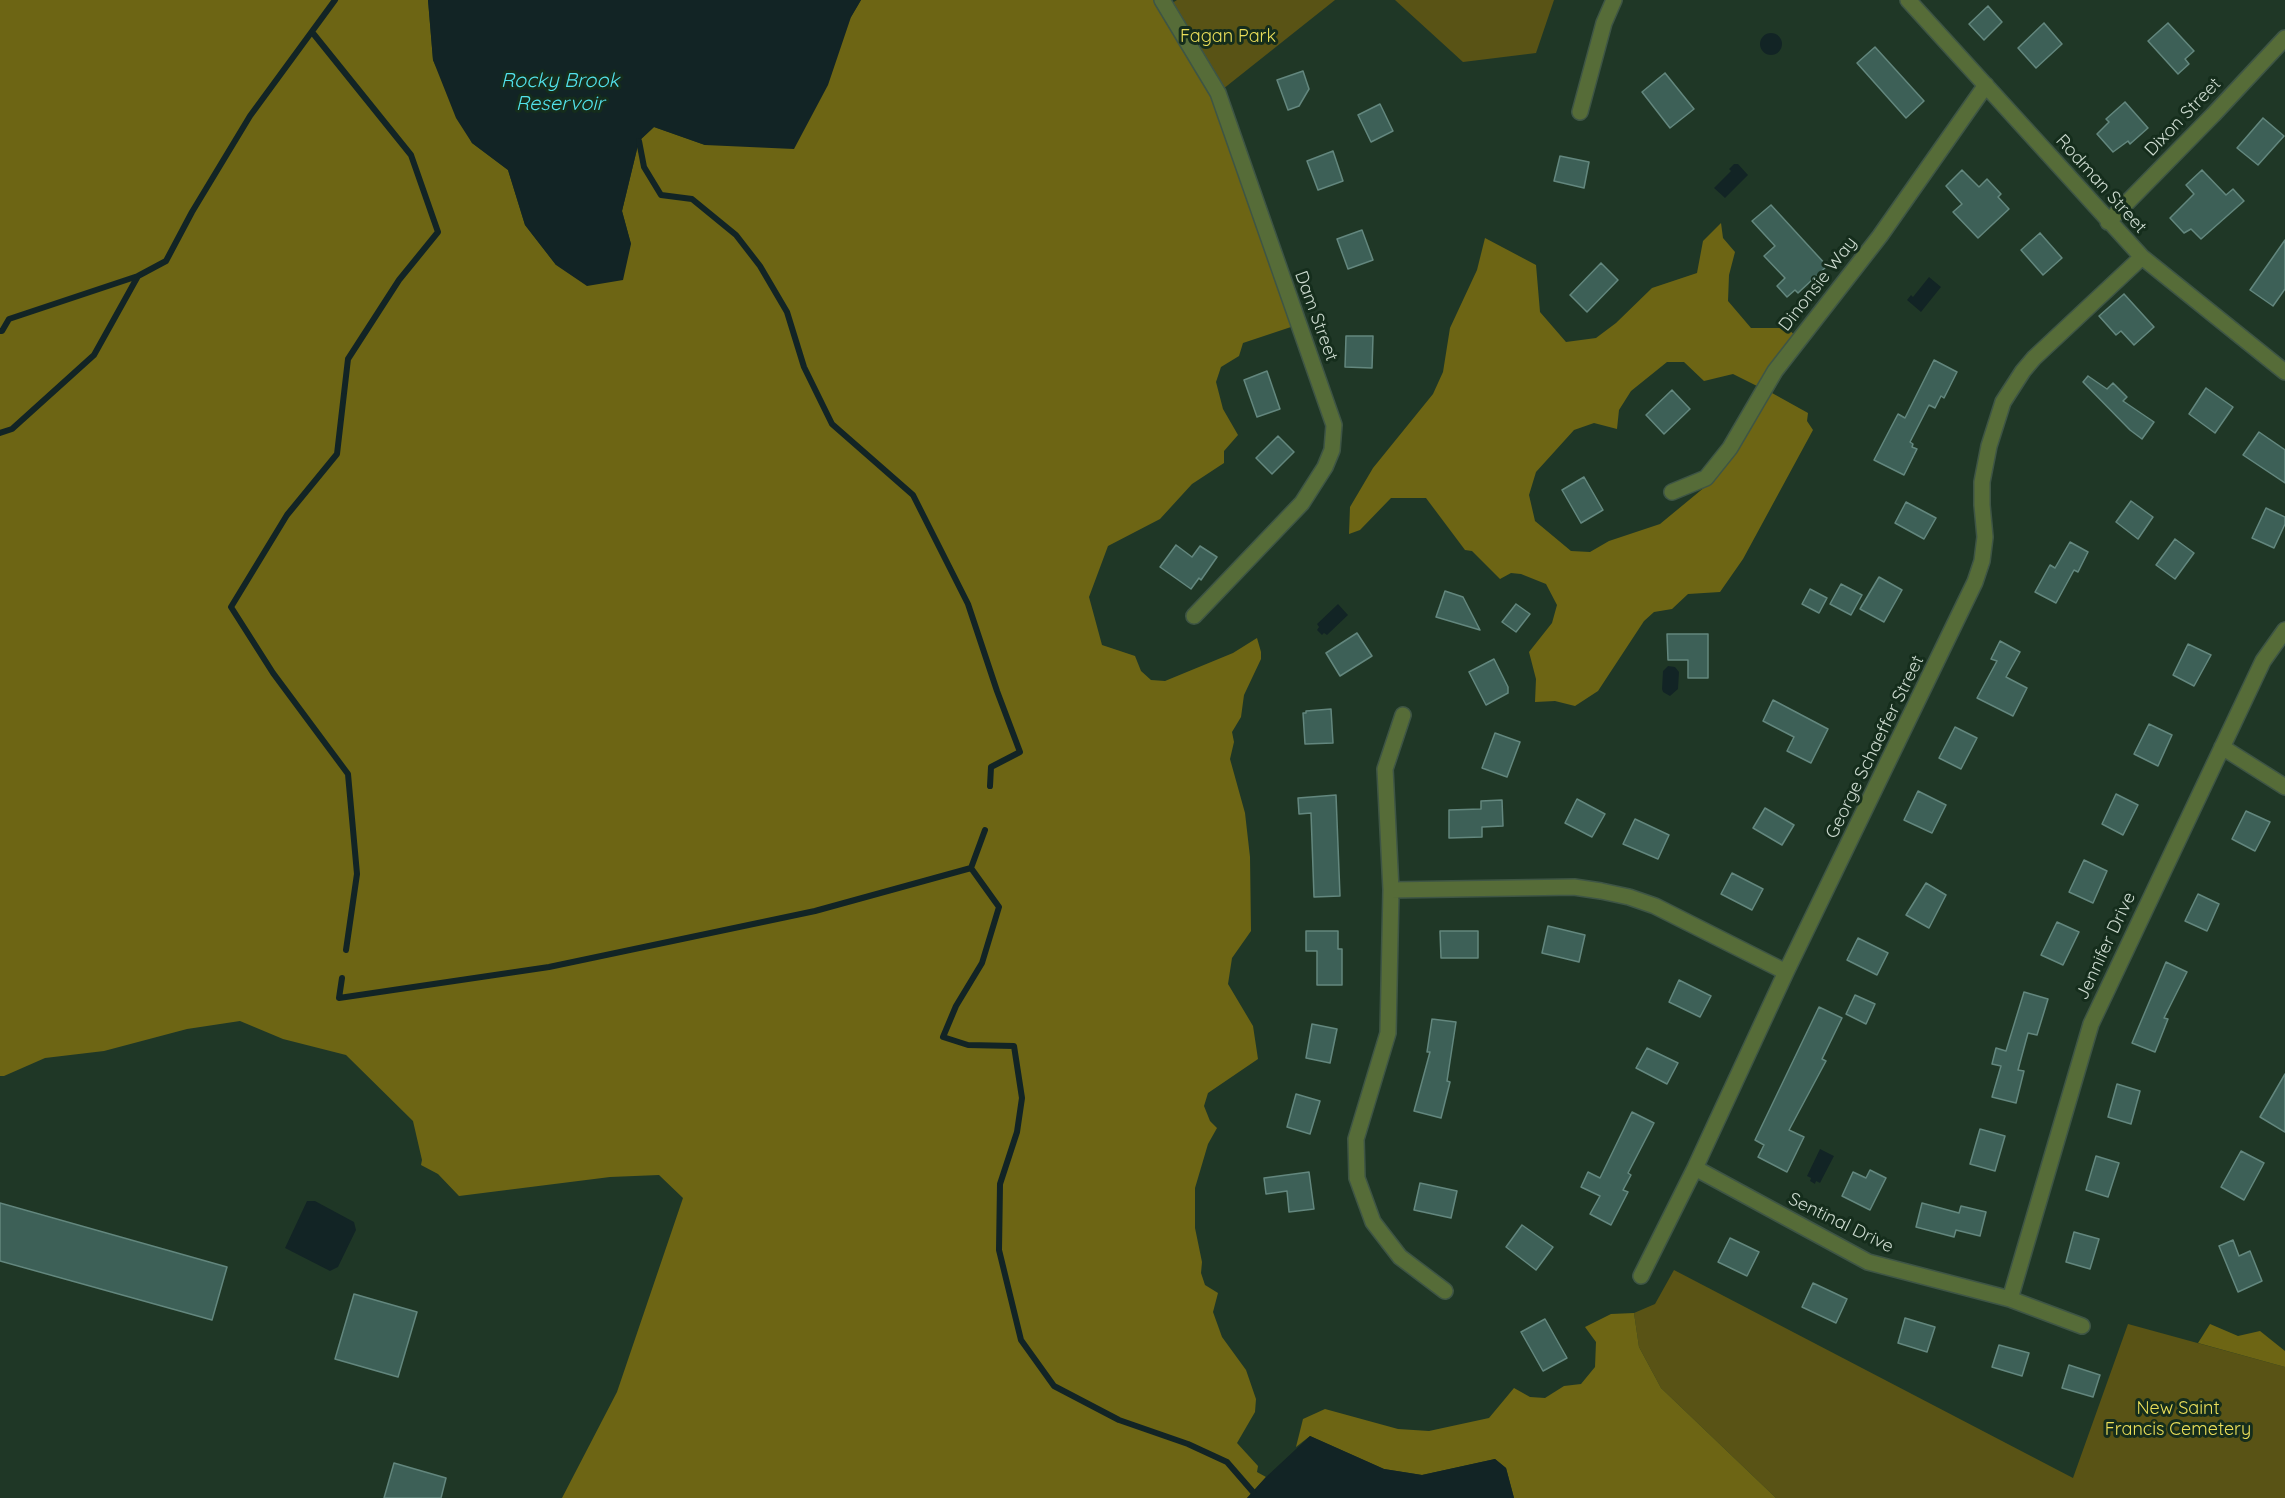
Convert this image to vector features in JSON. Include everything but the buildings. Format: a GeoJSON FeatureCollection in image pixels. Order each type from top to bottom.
{"type":"FeatureCollection","features":[{"type":"Feature","properties":{"kind":"street","name":"Dam Street"},"geometry":{"type":"LineString","coordinates":[[1162,0],[1218,93],[1334,425],[1332,450],[1325,467],[1302,502],[1194,616]]}},
{"type":"Feature","properties":{"kind":"street"},"geometry":{"type":"LineString","coordinates":[[1580,112],[1604,23],[1614,0]]}},
{"type":"Feature","properties":{"kind":"street","name":"Rodman Street"},"geometry":{"type":"LineString","coordinates":[[1908,0],[2142,257],[2285,372]]}},
{"type":"Feature","properties":{"kind":"street","name":"Dixon Street"},"geometry":{"type":"LineString","coordinates":[[2108,222],[2285,38]]}},
{"type":"Feature","properties":{"kind":"street","name":"Dinonsie Way"},"geometry":{"type":"LineString","coordinates":[[1671,492],[1706,478],[1730,448],[1775,371],[1880,236],[1986,85]]}},
{"type":"Feature","properties":{"kind":"street","name":"George Schaeffer Street"},"geometry":{"type":"LineString","coordinates":[[1641,1276],[1695,1168],[1786,972],[1975,582],[1982,561],[1985,537],[1982,482],[1989,446],[2003,402],[2034,358],[2142,257]]}},
{"type":"Feature","properties":{"kind":"street","name":"Jennifer Drive"},"geometry":{"type":"LineString","coordinates":[[2010,1299],[2091,1024],[2263,661],[2285,630]]}},
{"type":"Feature","properties":{"kind":"street"},"geometry":{"type":"LineString","coordinates":[[1403,715],[1385,769],[1391,890],[1388,1033],[1356,1139],[1357,1178],[1373,1222],[1400,1257],[1445,1291]]}},
{"type":"Feature","properties":{"kind":"street"},"geometry":{"type":"LineString","coordinates":[[2222,747],[2285,787]]}},
{"type":"Feature","properties":{"kind":"street"},"geometry":{"type":"LineString","coordinates":[[1391,890],[1574,888],[1601,891],[1629,897],[1654,906],[1786,972]]}},
{"type":"Feature","properties":{"kind":"street","name":"Sentinal Drive"},"geometry":{"type":"LineString","coordinates":[[1695,1168],[1868,1262],[2010,1299],[2082,1326]]}},
{"type":"Feature","properties":{"kind":"green space","name":"Fagan Park"},"geometry":{"type":"Polygon","coordinates":[[[1177,0],[1335,0],[1218,93],[1166,7],[1177,0]]]}},
{"type":"Feature","properties":{"kind":"green space"},"geometry":{"type":"Polygon","coordinates":[[[1395,0],[1554,0],[1536,53],[1463,62],[1395,0]]]}},
{"type":"Feature","properties":{"kind":"green space","name":"New Saint Francis Cemetery"},"geometry":{"type":"Polygon","coordinates":[[[1674,1270],[2073,1478],[2128,1324],[2285,1367],[2285,1498],[1776,1498],[1661,1388],[1639,1347],[1634,1313],[1655,1304],[1674,1270]]]}},
{"type":"Feature","properties":{"kind":"shaded area"},"geometry":{"type":"Polygon","coordinates":[[[0,0],[428,0],[433,60],[472,143],[508,170],[525,225],[556,265],[631,244],[622,211],[639,141],[654,127],[705,145],[851,17],[861,0],[1162,0],[1219,100],[1294,326],[1243,343],[1239,356],[1221,367],[1216,382],[1223,409],[1238,435],[1224,451],[1224,463],[1192,484],[1160,519],[1108,546],[1089,597],[1102,645],[1135,656],[1141,671],[1151,680],[1165,681],[1233,653],[1257,638],[1261,652],[1261,659],[1244,695],[1241,717],[1232,732],[1234,742],[1230,759],[1245,813],[1250,857],[1251,931],[1232,958],[1228,984],[1253,1026],[1258,1059],[1208,1093],[1204,1106],[1210,1121],[1217,1128],[1208,1144],[1195,1188],[1195,1228],[1202,1262],[1201,1273],[1205,1285],[1218,1293],[1213,1312],[1222,1337],[1246,1370],[1256,1399],[1255,1412],[1237,1443],[1258,1466],[1257,1472],[1266,1477],[1247,1498],[562,1498],[617,1392],[683,1198],[659,1175],[610,1177],[459,1196],[438,1174],[421,1165],[422,1160],[413,1121],[346,1055],[283,1039],[240,1021],[187,1029],[104,1051],[45,1058],[0,1076],[0,0]]]}},
{"type":"Feature","properties":{"kind":"shaded area"},"geometry":{"type":"Polygon","coordinates":[[[1721,223],[1723,238],[1735,252],[1729,275],[1728,301],[1751,328],[1787,328],[1802,342],[1772,393],[1808,413],[1807,421],[1813,430],[1743,559],[1720,592],[1688,594],[1672,609],[1654,612],[1644,621],[1598,691],[1575,706],[1555,701],[1535,702],[1536,679],[1529,652],[1552,623],[1557,605],[1546,584],[1521,574],[1511,573],[1500,579],[1472,551],[1465,550],[1426,498],[1391,498],[1360,530],[1349,534],[1350,507],[1373,468],[1433,394],[1443,372],[1450,328],[1477,270],[1485,238],[1536,265],[1540,312],[1566,342],[1596,338],[1616,323],[1652,288],[1697,273],[1703,241],[1721,223]],[[1667,362],[1631,391],[1619,410],[1617,429],[1594,423],[1574,430],[1536,472],[1529,495],[1535,521],[1571,551],[1590,552],[1609,541],[1660,524],[1717,477],[1771,393],[1733,374],[1704,381],[1684,362],[1667,362]]]}},
{"type":"Feature","properties":{"kind":"shaded area"},"geometry":{"type":"Polygon","coordinates":[[[1634,1313],[1639,1347],[1661,1388],[1776,1498],[1514,1498],[1506,1468],[1495,1459],[1422,1475],[1384,1469],[1310,1436],[1296,1447],[1303,1419],[1325,1409],[1398,1429],[1429,1431],[1489,1418],[1514,1388],[1530,1397],[1545,1398],[1564,1386],[1581,1384],[1595,1367],[1596,1342],[1585,1327],[1611,1314],[1634,1313]]]}},
{"type":"Feature","properties":{"kind":"shaded area"},"geometry":{"type":"Polygon","coordinates":[[[2210,1324],[2238,1336],[2260,1331],[2285,1351],[2285,1367],[2198,1343],[2210,1324]]]}},
{"type":"Feature","properties":{"kind":"water","name":"Rocky Brook Reservoir"},"geometry":{"type":"Polygon","coordinates":[[[428,0],[861,0],[851,17],[828,85],[794,149],[705,145],[654,127],[639,141],[622,211],[631,244],[623,280],[587,286],[556,265],[525,225],[508,170],[472,143],[456,118],[433,60],[428,0]]]}},
{"type":"Feature","properties":{"kind":"water"},"geometry":{"type":"Polygon","coordinates":[[[1771,33],[1779,36],[1782,44],[1779,52],[1771,55],[1763,52],[1760,44],[1763,36],[1771,33]]]}},
{"type":"Feature","properties":{"kind":"water"},"geometry":{"type":"Polygon","coordinates":[[[1734,164],[1738,164],[1748,175],[1725,198],[1714,188],[1731,171],[1729,169],[1734,164]]]}},
{"type":"Feature","properties":{"kind":"water"},"geometry":{"type":"Polygon","coordinates":[[[1929,277],[1941,287],[1921,312],[1907,300],[1911,295],[1913,297],[1929,277]]]}},
{"type":"Feature","properties":{"kind":"water"},"geometry":{"type":"Polygon","coordinates":[[[1338,604],[1348,615],[1327,635],[1324,633],[1322,635],[1317,630],[1319,627],[1317,624],[1338,604]]]}},
{"type":"Feature","properties":{"kind":"water"},"geometry":{"type":"Polygon","coordinates":[[[1668,666],[1675,667],[1679,672],[1678,689],[1670,696],[1662,689],[1663,671],[1668,666]]]}},
{"type":"Feature","properties":{"kind":"water"},"geometry":{"type":"Polygon","coordinates":[[[1820,1149],[1834,1156],[1820,1183],[1816,1181],[1815,1184],[1807,1176],[1820,1149]]]}},
{"type":"Feature","properties":{"kind":"water"},"geometry":{"type":"Polygon","coordinates":[[[307,1201],[315,1201],[354,1222],[356,1230],[338,1267],[330,1271],[285,1248],[307,1201]]]}},
{"type":"Feature","properties":{"kind":"water"},"geometry":{"type":"Polygon","coordinates":[[[1310,1436],[1384,1469],[1422,1475],[1495,1459],[1506,1468],[1514,1498],[1247,1498],[1310,1436]]]}},
{"type":"Feature","properties":{"kind":"waterway"},"geometry":{"type":"LineString","coordinates":[[0,433],[12,429],[94,355],[138,276],[166,261],[192,212],[250,116],[335,0]]}},
{"type":"Feature","properties":{"kind":"waterway"},"geometry":{"type":"LineString","coordinates":[[312,32],[411,155],[438,232],[399,280],[348,359],[337,454],[287,515],[231,607],[273,673],[348,774],[357,874],[346,950]]}},
{"type":"Feature","properties":{"kind":"waterway"},"geometry":{"type":"LineString","coordinates":[[639,141],[644,167],[661,195],[692,199],[736,235],[760,266],[787,312],[804,367],[832,424],[913,495],[968,604],[1020,752],[991,767],[990,786]]}},
{"type":"Feature","properties":{"kind":"waterway"},"geometry":{"type":"LineString","coordinates":[[0,331],[9,319],[138,276]]}},
{"type":"Feature","properties":{"kind":"waterway"},"geometry":{"type":"LineString","coordinates":[[985,830],[971,868],[999,907],[982,963],[956,1006],[943,1037],[968,1045],[1014,1046],[1022,1098],[1017,1132],[1000,1184],[999,1250],[1021,1340],[1054,1386],[1119,1420],[1188,1444],[1227,1462],[1253,1492]]}},
{"type":"Feature","properties":{"kind":"waterway"},"geometry":{"type":"LineString","coordinates":[[342,978],[339,998],[549,967],[815,911],[971,868]]}}]}
